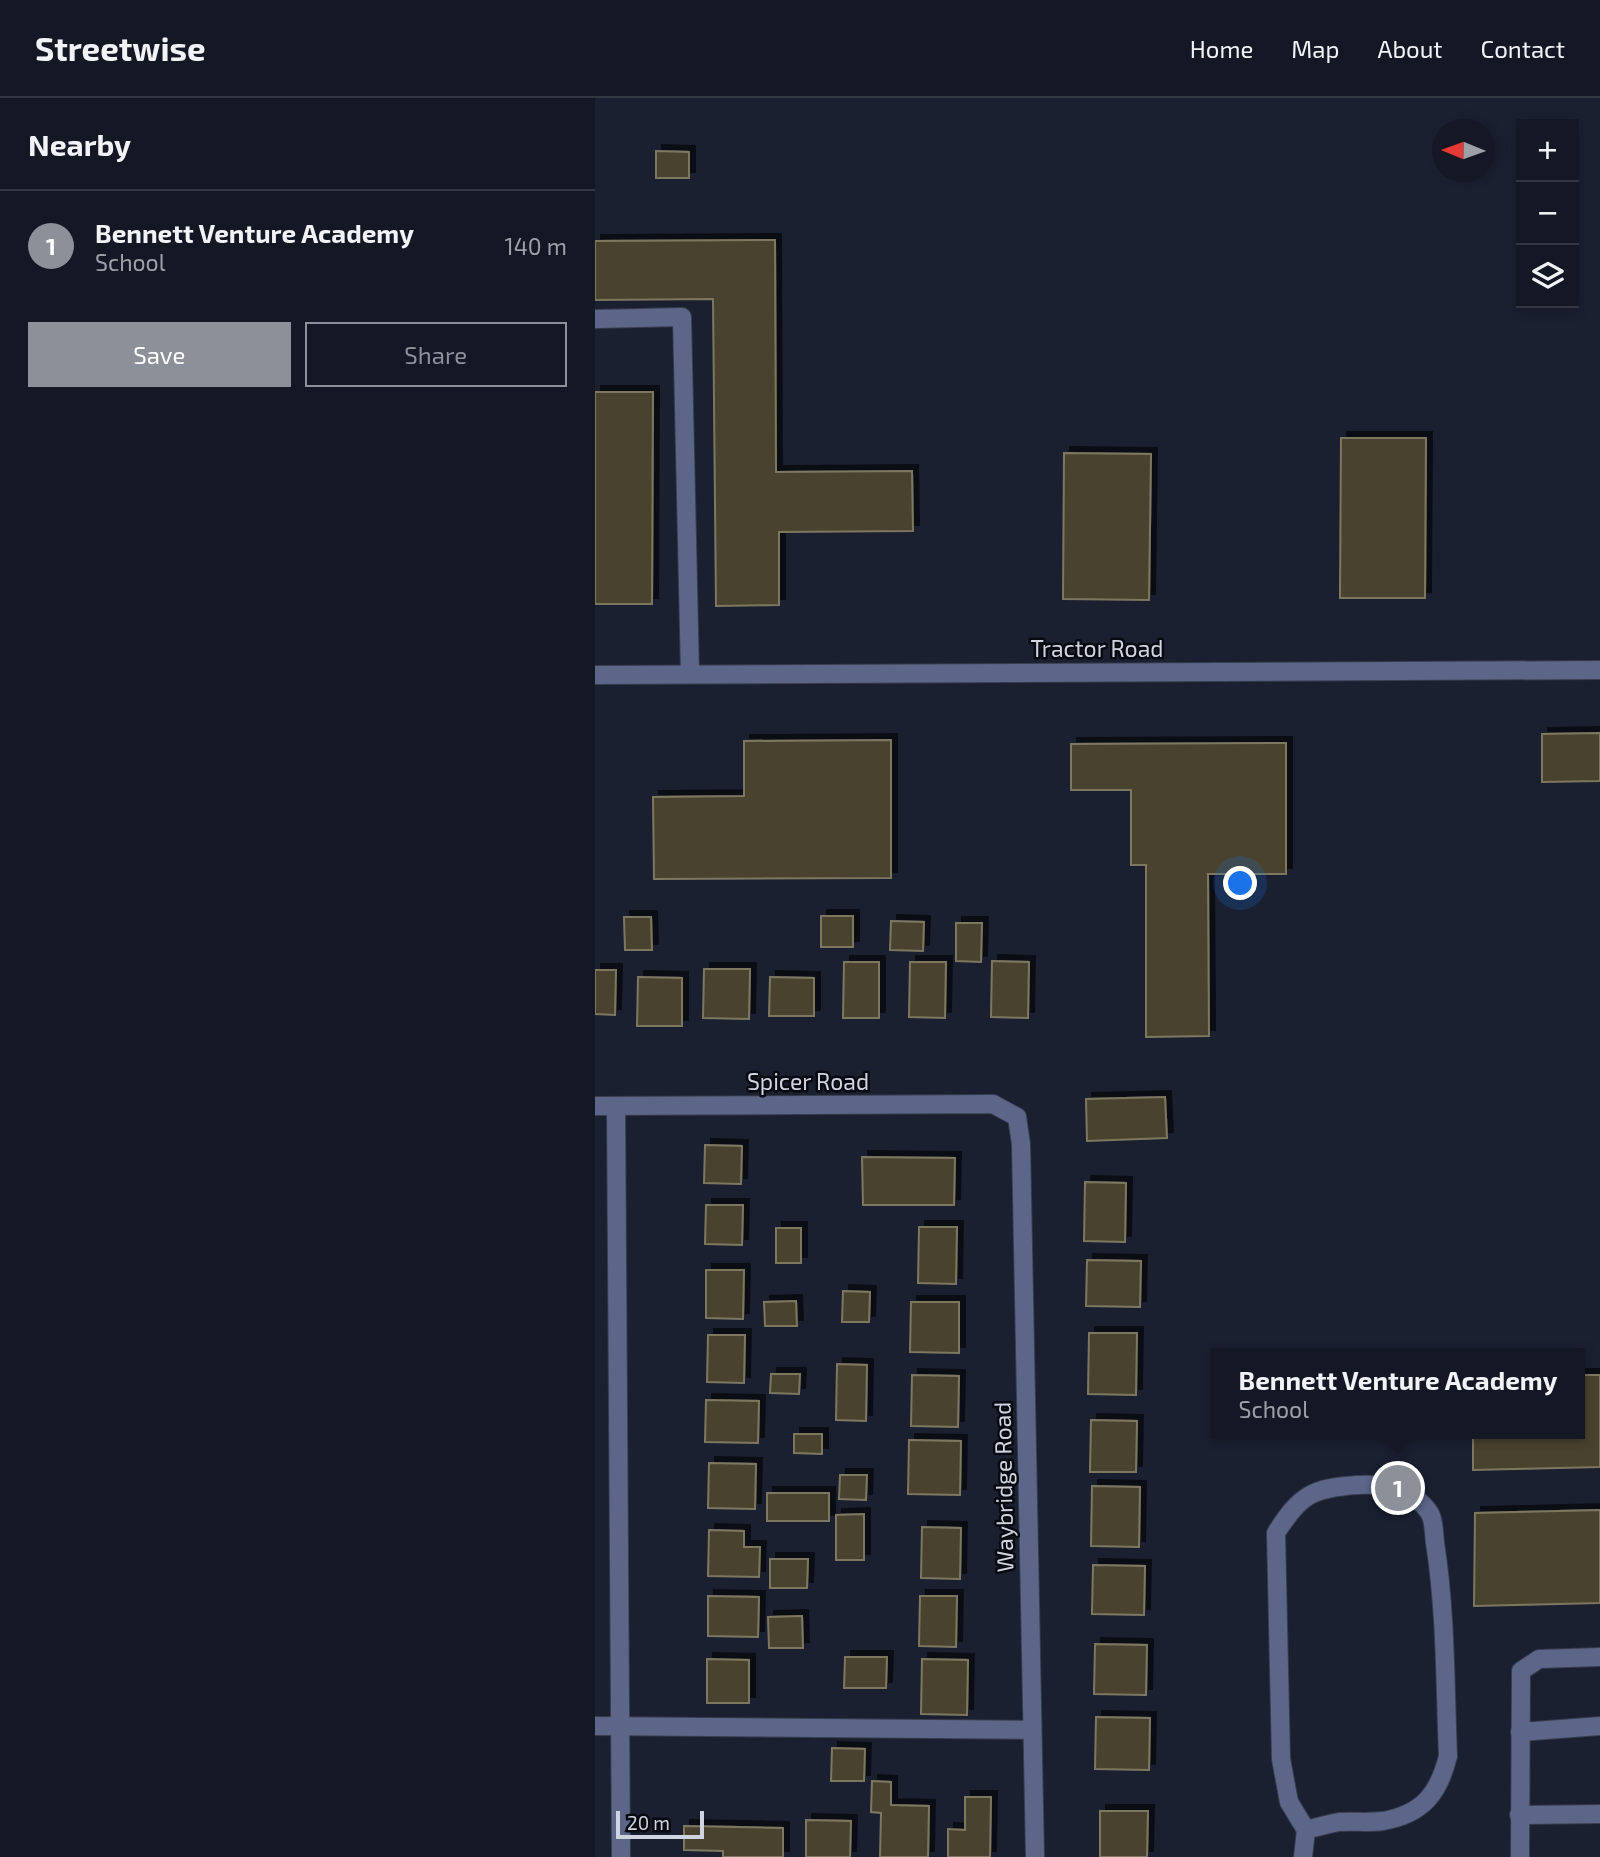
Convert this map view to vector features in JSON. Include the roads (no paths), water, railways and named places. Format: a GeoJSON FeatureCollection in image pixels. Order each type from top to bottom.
{"type":"FeatureCollection","features":[{"type":"Feature","properties":{"kind":"street"},"geometry":{"type":"LineString","coordinates":[[595,319],[683,317],[690,674]]}},
{"type":"Feature","properties":{"kind":"street","name":"Tractor Road"},"geometry":{"type":"LineString","coordinates":[[595,674],[1600,670]]}},
{"type":"Feature","properties":{"kind":"street","name":"Spicer Road"},"geometry":{"type":"LineString","coordinates":[[595,1106],[993,1104],[1017,1117]]}},
{"type":"Feature","properties":{"kind":"street"},"geometry":{"type":"LineString","coordinates":[[616,1106],[621,1857]]}},
{"type":"Feature","properties":{"kind":"street","name":"Waybridge Road"},"geometry":{"type":"LineString","coordinates":[[1017,1117],[1021,1158],[1034,1857]]}},
{"type":"Feature","properties":{"kind":"street"},"geometry":{"type":"LineString","coordinates":[[1303,1857],[1306,1830],[1289,1802],[1281,1759],[1276,1534],[1291,1510],[1312,1492],[1335,1486],[1370,1484],[1396,1489],[1415,1496],[1431,1514],[1442,1589],[1448,1756],[1443,1779],[1432,1796],[1411,1812],[1383,1821],[1337,1822],[1306,1830]]}},
{"type":"Feature","properties":{"kind":"street"},"geometry":{"type":"LineString","coordinates":[[1520,1857],[1521,1671],[1539,1659],[1600,1657]]}},
{"type":"Feature","properties":{"kind":"street"},"geometry":{"type":"LineString","coordinates":[[595,1726],[1032,1730]]}},
{"type":"Feature","properties":{"kind":"street"},"geometry":{"type":"LineString","coordinates":[[1520,1732],[1600,1726]]}},
{"type":"Feature","properties":{"kind":"street"},"geometry":{"type":"LineString","coordinates":[[1519,1815],[1600,1814]]}},
{"type":"Feature","properties":{"kind":"place","name":"Bennett Venture Academy"},"geometry":{"type":"Point","coordinates":[1398,1488]}}]}
